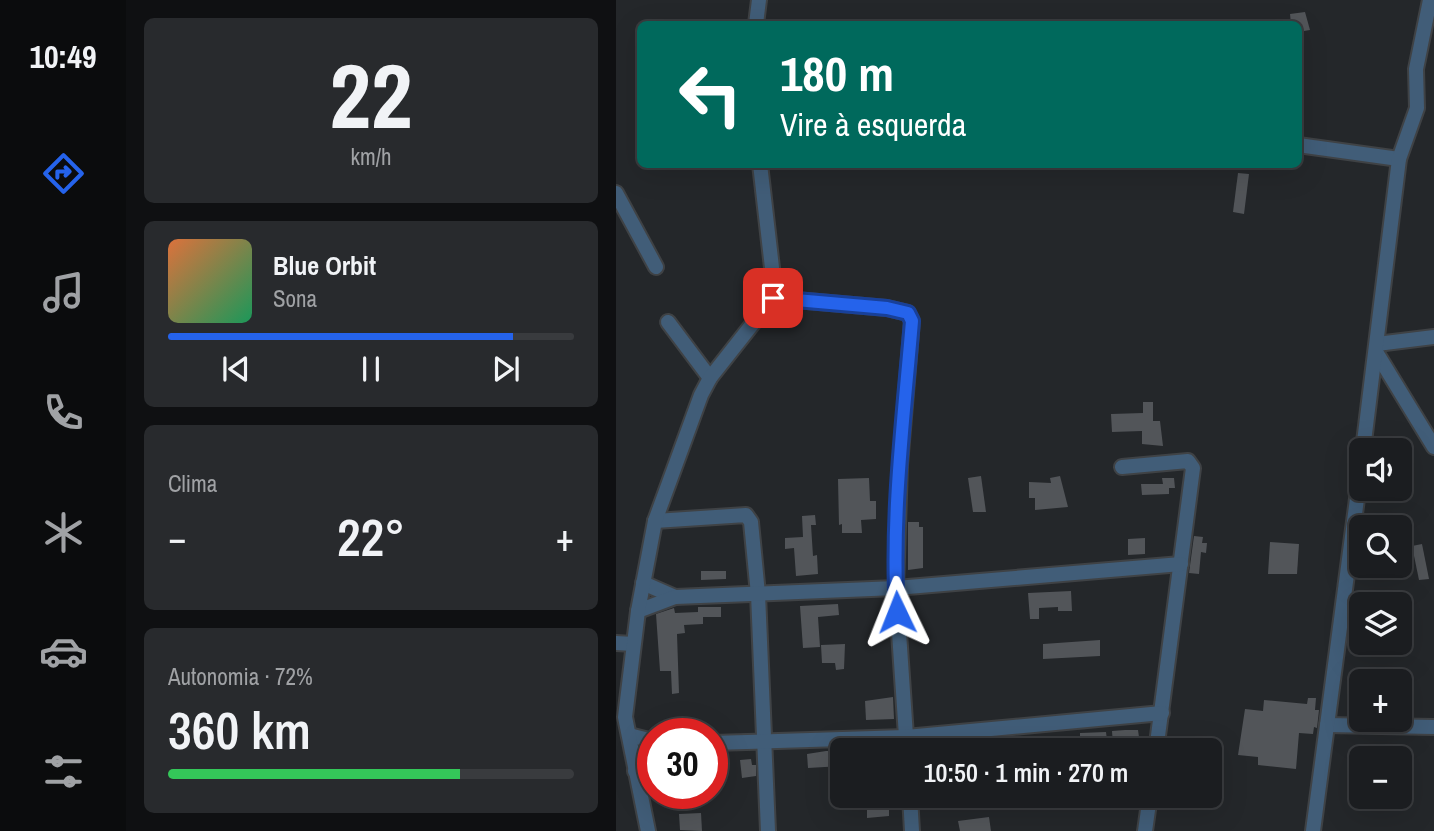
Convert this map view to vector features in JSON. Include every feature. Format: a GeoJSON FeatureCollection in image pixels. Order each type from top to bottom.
{"type":"FeatureCollection","features":[{"type":"Feature","properties":{"kind":"street"},"geometry":{"type":"LineString","coordinates":[[756,21],[760,0]]}},
{"type":"Feature","properties":{"kind":"street"},"geometry":{"type":"LineString","coordinates":[[1365,438],[1399,159],[1417,108],[1416,69],[1430,0]]}},
{"type":"Feature","properties":{"kind":"street"},"geometry":{"type":"LineString","coordinates":[[1302,146],[1399,159]]}},
{"type":"Feature","properties":{"kind":"street"},"geometry":{"type":"LineString","coordinates":[[648,831],[625,717],[638,611],[655,521],[701,395],[710,378],[773,298],[774,285],[760,168]]}},
{"type":"Feature","properties":{"kind":"street"},"geometry":{"type":"LineString","coordinates":[[616,193],[656,267]]}},
{"type":"Feature","properties":{"kind":"street"},"geometry":{"type":"LineString","coordinates":[[773,298],[887,308],[908,313],[912,321],[900,465],[896,588],[906,738]]}},
{"type":"Feature","properties":{"kind":"street"},"geometry":{"type":"LineString","coordinates":[[668,322],[710,378]]}},
{"type":"Feature","properties":{"kind":"street"},"geometry":{"type":"LineString","coordinates":[[1377,348],[1434,337]]}},
{"type":"Feature","properties":{"kind":"street"},"geometry":{"type":"LineString","coordinates":[[1377,348],[1434,447]]}},
{"type":"Feature","properties":{"kind":"street"},"geometry":{"type":"LineString","coordinates":[[1122,467],[1188,461],[1194,475],[1158,738]]}},
{"type":"Feature","properties":{"kind":"street"},"geometry":{"type":"LineString","coordinates":[[1312,831],[1357,501]]}},
{"type":"Feature","properties":{"kind":"street"},"geometry":{"type":"LineString","coordinates":[[655,521],[746,515],[751,522],[758,594],[768,831]]}},
{"type":"Feature","properties":{"kind":"street"},"geometry":{"type":"LineString","coordinates":[[638,611],[675,597],[896,588],[1181,564]]}},
{"type":"Feature","properties":{"kind":"street"},"geometry":{"type":"LineString","coordinates":[[643,583],[675,597]]}},
{"type":"Feature","properties":{"kind":"street"},"geometry":{"type":"LineString","coordinates":[[616,643],[633,644]]}},
{"type":"Feature","properties":{"kind":"street"},"geometry":{"type":"LineString","coordinates":[[956,738],[1162,713]]}},
{"type":"Feature","properties":{"kind":"street"},"geometry":{"type":"LineString","coordinates":[[1327,725],[1434,727]]}},
{"type":"Feature","properties":{"kind":"street"},"geometry":{"type":"LineString","coordinates":[[629,736],[637,738]]}},
{"type":"Feature","properties":{"kind":"street"},"geometry":{"type":"LineString","coordinates":[[728,742],[830,742]]}},
{"type":"Feature","properties":{"kind":"street"},"geometry":{"type":"LineString","coordinates":[[911,808],[912,831]]}},
{"type":"Feature","properties":{"kind":"street"},"geometry":{"type":"LineString","coordinates":[[1145,831],[1148,808]]}},
{"type":"Feature","properties":{"kind":"building"},"geometry":{"type":"Polygon","coordinates":[[[1305,12],[1310,30],[1302,31],[1302,21],[1291,21],[1290,14],[1305,12]]]}},
{"type":"Feature","properties":{"kind":"building"},"geometry":{"type":"Polygon","coordinates":[[[1238,173],[1249,174],[1244,214],[1233,212],[1238,173]]]}},
{"type":"Feature","properties":{"kind":"building"},"geometry":{"type":"Polygon","coordinates":[[[1143,402],[1153,402],[1153,421],[1160,421],[1163,446],[1142,444],[1142,431],[1112,432],[1111,414],[1143,413],[1143,402]]]}},
{"type":"Feature","properties":{"kind":"building"},"geometry":{"type":"Polygon","coordinates":[[[981,476],[986,512],[973,512],[968,478],[981,476]]]}},
{"type":"Feature","properties":{"kind":"building"},"geometry":{"type":"Polygon","coordinates":[[[1060,476],[1068,507],[1035,510],[1035,498],[1029,498],[1029,482],[1051,483],[1050,478],[1060,476]]]}},
{"type":"Feature","properties":{"kind":"building"},"geometry":{"type":"Polygon","coordinates":[[[869,478],[870,501],[876,501],[876,519],[861,520],[862,533],[842,533],[842,524],[839,525],[838,479],[869,478]]]}},
{"type":"Feature","properties":{"kind":"building"},"geometry":{"type":"Polygon","coordinates":[[[1162,478],[1174,478],[1175,488],[1169,488],[1169,494],[1142,495],[1141,484],[1163,484],[1162,478]]]}},
{"type":"Feature","properties":{"kind":"building"},"geometry":{"type":"Polygon","coordinates":[[[815,515],[816,525],[811,525],[813,556],[817,555],[818,574],[796,576],[794,548],[785,549],[785,538],[803,537],[802,516],[815,515]]]}},
{"type":"Feature","properties":{"kind":"building"},"geometry":{"type":"Polygon","coordinates":[[[908,522],[919,522],[919,527],[923,527],[923,568],[908,570],[908,522]]]}},
{"type":"Feature","properties":{"kind":"building"},"geometry":{"type":"Polygon","coordinates":[[[1194,536],[1203,537],[1202,543],[1207,543],[1206,553],[1201,552],[1199,574],[1189,573],[1194,536]]]}},
{"type":"Feature","properties":{"kind":"building"},"geometry":{"type":"Polygon","coordinates":[[[1145,538],[1145,554],[1128,555],[1128,539],[1145,538]]]}},
{"type":"Feature","properties":{"kind":"building"},"geometry":{"type":"Polygon","coordinates":[[[1270,542],[1299,544],[1297,574],[1268,574],[1270,542]]]}},
{"type":"Feature","properties":{"kind":"building"},"geometry":{"type":"Polygon","coordinates":[[[1422,544],[1429,579],[1419,580],[1412,546],[1422,544]]]}},
{"type":"Feature","properties":{"kind":"building"},"geometry":{"type":"Polygon","coordinates":[[[701,571],[726,571],[726,579],[701,580],[701,571]]]}},
{"type":"Feature","properties":{"kind":"building"},"geometry":{"type":"Polygon","coordinates":[[[1071,591],[1072,611],[1058,611],[1058,607],[1039,608],[1039,619],[1030,619],[1028,593],[1071,591]]]}},
{"type":"Feature","properties":{"kind":"building"},"geometry":{"type":"Polygon","coordinates":[[[838,604],[839,615],[818,617],[820,647],[803,648],[800,606],[838,604]]]}},
{"type":"Feature","properties":{"kind":"building"},"geometry":{"type":"Polygon","coordinates":[[[698,607],[721,607],[721,617],[703,617],[703,624],[684,625],[685,633],[677,634],[679,693],[672,694],[671,671],[660,671],[656,614],[674,608],[675,613],[698,612],[698,607]]]}},
{"type":"Feature","properties":{"kind":"building"},"geometry":{"type":"Polygon","coordinates":[[[1100,640],[1100,656],[1043,659],[1043,644],[1100,640]]]}},
{"type":"Feature","properties":{"kind":"building"},"geometry":{"type":"Polygon","coordinates":[[[845,644],[844,669],[836,670],[835,663],[822,663],[821,645],[845,644]]]}},
{"type":"Feature","properties":{"kind":"building"},"geometry":{"type":"Polygon","coordinates":[[[893,697],[894,719],[866,720],[865,701],[893,697]]]}},
{"type":"Feature","properties":{"kind":"building"},"geometry":{"type":"Polygon","coordinates":[[[1308,698],[1316,698],[1315,710],[1319,710],[1317,728],[1314,727],[1313,734],[1299,733],[1296,769],[1258,765],[1258,757],[1238,755],[1245,709],[1263,711],[1264,700],[1307,704],[1308,698]]]}},
{"type":"Feature","properties":{"kind":"building"},"geometry":{"type":"Polygon","coordinates":[[[1138,730],[1139,738],[1112,738],[1112,731],[1138,730]]]}},
{"type":"Feature","properties":{"kind":"building"},"geometry":{"type":"Polygon","coordinates":[[[1106,732],[1107,738],[1080,738],[1080,733],[1106,732]]]}},
{"type":"Feature","properties":{"kind":"building"},"geometry":{"type":"Polygon","coordinates":[[[830,751],[830,767],[808,768],[807,754],[830,751]]]}},
{"type":"Feature","properties":{"kind":"building"},"geometry":{"type":"Polygon","coordinates":[[[751,759],[752,765],[756,765],[756,776],[742,778],[740,760],[751,759]]]}},
{"type":"Feature","properties":{"kind":"building"},"geometry":{"type":"Polygon","coordinates":[[[867,808],[889,808],[889,816],[867,818],[867,808]]]}},
{"type":"Feature","properties":{"kind":"building"},"geometry":{"type":"Polygon","coordinates":[[[701,813],[702,831],[680,830],[679,814],[701,813]]]}},
{"type":"Feature","properties":{"kind":"building"},"geometry":{"type":"Polygon","coordinates":[[[989,817],[991,831],[960,831],[958,821],[989,817]]]}},
{"type":"Feature","properties":{"kind":"route"},"geometry":{"type":"LineString","coordinates":[[773,298],[887,308],[908,313],[912,321],[900,465],[897,612]]}}]}
